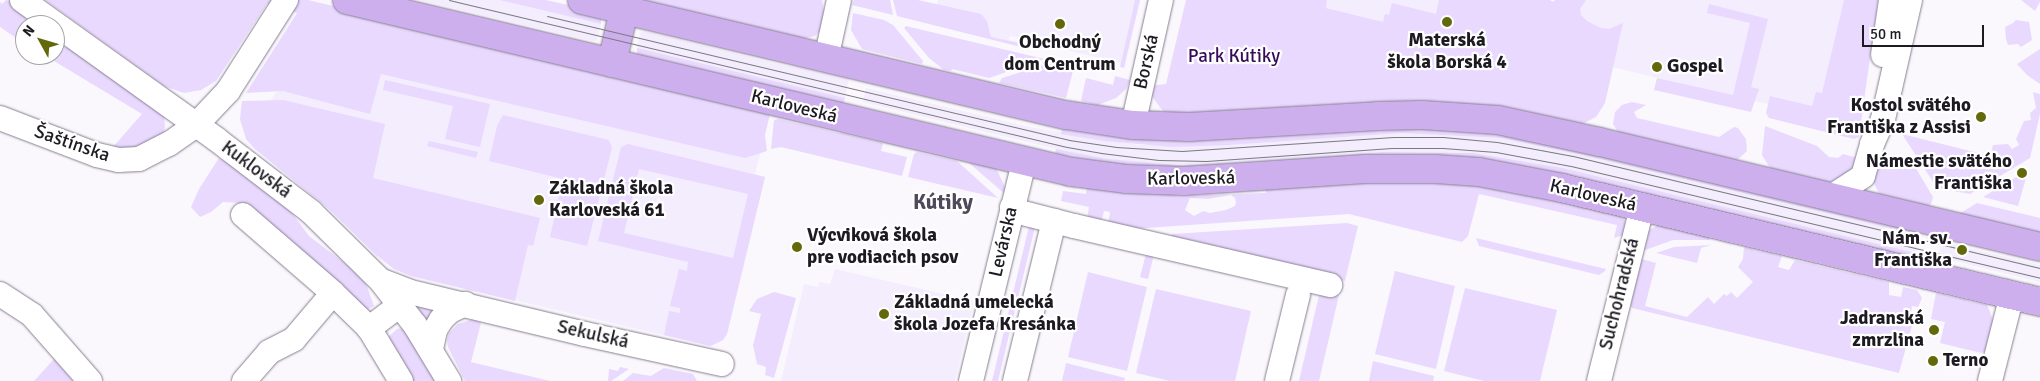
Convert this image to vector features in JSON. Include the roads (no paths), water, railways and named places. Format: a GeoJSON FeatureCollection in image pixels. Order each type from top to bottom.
{"type":"FeatureCollection","features":[{"type":"Feature","properties":{"kind":"main road","name":"Karloveská"},"geometry":{"type":"LineString","coordinates":[[347,0],[1072,172],[1126,179],[1184,181],[1365,169],[1435,169],[1514,178],[2040,302]]}},
{"type":"Feature","properties":{"kind":"main road"},"geometry":{"type":"LineString","coordinates":[[582,0],[1066,115],[1133,125],[1189,127],[1396,115],[1498,120],[1600,142],[2040,247]]}},
{"type":"Feature","properties":{"kind":"main road"},"geometry":{"type":"LineString","coordinates":[[612,63],[624,10]]}},
{"type":"Feature","properties":{"kind":"street","name":"Kuklovská"},"geometry":{"type":"LineString","coordinates":[[22,0],[196,125],[311,212],[381,281],[400,305],[449,381]]}},
{"type":"Feature","properties":{"kind":"street","name":"Šaštínska"},"geometry":{"type":"LineString","coordinates":[[0,118],[118,160],[139,159],[169,144],[196,125],[228,91],[286,0]]}},
{"type":"Feature","properties":{"kind":"street"},"geometry":{"type":"LineString","coordinates":[[826,59],[839,0]]}},
{"type":"Feature","properties":{"kind":"street","name":"Borská"},"geometry":{"type":"LineString","coordinates":[[1133,125],[1161,0]]}},
{"type":"Feature","properties":{"kind":"street"},"geometry":{"type":"LineString","coordinates":[[1872,144],[1891,0]]}},
{"type":"Feature","properties":{"kind":"street"},"geometry":{"type":"LineString","coordinates":[[1831,197],[1863,176],[1872,144],[1883,119],[1910,0]]}},
{"type":"Feature","properties":{"kind":"street","name":"Levárska"},"geometry":{"type":"LineString","coordinates":[[971,381],[1024,162]]}},
{"type":"Feature","properties":{"kind":"street"},"geometry":{"type":"LineString","coordinates":[[1863,176],[1880,208]]}},
{"type":"Feature","properties":{"kind":"street"},"geometry":{"type":"LineString","coordinates":[[1012,207],[1019,212],[1054,221],[1330,285]]}},
{"type":"Feature","properties":{"kind":"street","name":"Suchohradská"},"geometry":{"type":"LineString","coordinates":[[1599,381],[1629,253],[1642,207]]}},
{"type":"Feature","properties":{"kind":"street"},"geometry":{"type":"LineString","coordinates":[[243,215],[333,293],[370,328],[401,381]]}},
{"type":"Feature","properties":{"kind":"street"},"geometry":{"type":"LineString","coordinates":[[1015,381],[1054,221]]}},
{"type":"Feature","properties":{"kind":"street","name":"Sekulská"},"geometry":{"type":"LineString","coordinates":[[381,281],[410,292],[585,334],[722,364]]}},
{"type":"Feature","properties":{"kind":"street"},"geometry":{"type":"LineString","coordinates":[[244,381],[269,352],[294,339],[333,293]]}},
{"type":"Feature","properties":{"kind":"street"},"geometry":{"type":"LineString","coordinates":[[0,294],[32,315],[90,381]]}},
{"type":"Feature","properties":{"kind":"street"},"geometry":{"type":"LineString","coordinates":[[1277,381],[1298,295]]}},
{"type":"Feature","properties":{"kind":"street"},"geometry":{"type":"LineString","coordinates":[[1990,381],[2012,295]]}},
{"type":"Feature","properties":{"kind":"street"},"geometry":{"type":"LineString","coordinates":[[430,350],[435,330],[441,320],[450,311],[465,304]]}},
{"type":"Feature","properties":{"kind":"street"},"geometry":{"type":"LineString","coordinates":[[370,328],[400,305]]}},
{"type":"Feature","properties":{"kind":"tram line"},"geometry":{"type":"LineString","coordinates":[[449,0],[1067,147],[1101,153],[1159,160],[1206,161],[1392,148],[1443,148],[1496,152],[1571,166],[2040,278]]}},
{"type":"Feature","properties":{"kind":"tram line"},"geometry":{"type":"LineString","coordinates":[[547,16],[1069,140],[1116,147],[1182,151],[1394,137],[1443,137],[1497,142],[1573,156],[2040,268]]}},
{"type":"Feature","properties":{"kind":"place","name":"Materská škola Borská 4"},"geometry":{"type":"Point","coordinates":[1447,22]}},
{"type":"Feature","properties":{"kind":"place","name":"Obchodný dom Centrum"},"geometry":{"type":"Point","coordinates":[1060,24]}},
{"type":"Feature","properties":{"kind":"place","name":"Gospel"},"geometry":{"type":"Point","coordinates":[1657,67]}},
{"type":"Feature","properties":{"kind":"place","name":"Kostol svätého Františka z Assisi"},"geometry":{"type":"Point","coordinates":[1981,117]}},
{"type":"Feature","properties":{"kind":"place","name":"Námestie svätého Františka"},"geometry":{"type":"Point","coordinates":[2022,173]}},
{"type":"Feature","properties":{"kind":"place","name":"Základná škola Karloveská 61"},"geometry":{"type":"Point","coordinates":[539,200]}},
{"type":"Feature","properties":{"kind":"place","name":"Výcviková škola pre vodiacich psov"},"geometry":{"type":"Point","coordinates":[797,247]}},
{"type":"Feature","properties":{"kind":"place","name":"Nám. sv. Františka"},"geometry":{"type":"Point","coordinates":[1962,250]}},
{"type":"Feature","properties":{"kind":"place","name":"Základná umelecká škola Jozefa Kresánka"},"geometry":{"type":"Point","coordinates":[884,314]}},
{"type":"Feature","properties":{"kind":"place","name":"Jadranská zmrzlina"},"geometry":{"type":"Point","coordinates":[1934,330]}},
{"type":"Feature","properties":{"kind":"place","name":"Terno"},"geometry":{"type":"Point","coordinates":[1933,361]}},
{"type":"Feature","properties":{"kind":"district","name":"Kútiky"},"geometry":{"type":"Point","coordinates":[943,202]}},
{"type":"Feature","properties":{"kind":"park label","name":"Park Kútiky"},"geometry":{"type":"Point","coordinates":[1234,57]}}]}
